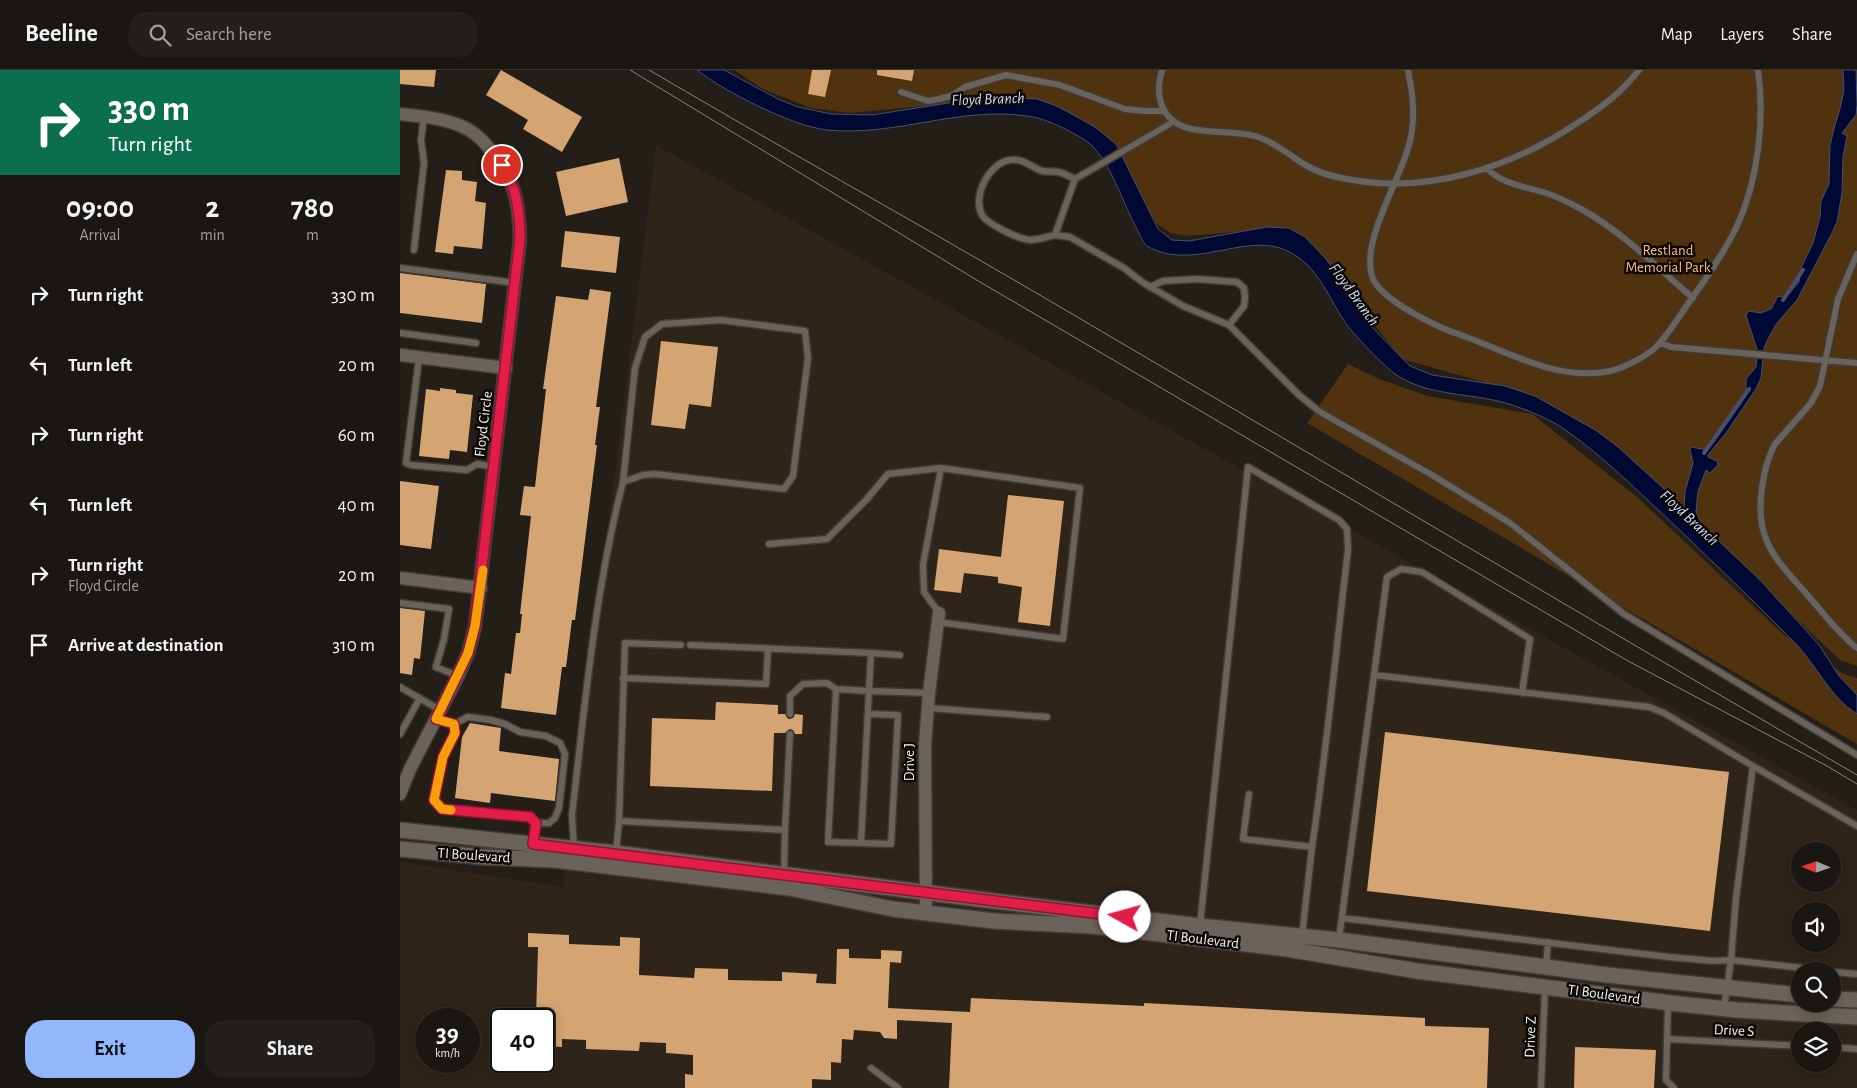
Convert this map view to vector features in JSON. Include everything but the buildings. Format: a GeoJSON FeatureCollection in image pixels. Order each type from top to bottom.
{"type":"FeatureCollection","features":[{"type":"Feature","properties":{"kind":"street","name":"Floyd Circle"},"geometry":{"type":"LineString","coordinates":[[400,114],[455,124],[474,133],[496,156],[509,174],[514,186],[520,214],[516,284],[481,588],[473,635],[458,676],[410,769],[400,794]]}},
{"type":"Feature","properties":{"kind":"street"},"geometry":{"type":"LineString","coordinates":[[400,355],[506,368]]}},
{"type":"Feature","properties":{"kind":"street"},"geometry":{"type":"LineString","coordinates":[[400,578],[481,588]]}},
{"type":"Feature","properties":{"kind":"street","name":"Drive J"},"geometry":{"type":"LineString","coordinates":[[926,913],[925,744],[929,693],[939,617]]}},
{"type":"Feature","properties":{"kind":"street","name":"TI Boulevard"},"geometry":{"type":"LineString","coordinates":[[400,830],[533,844],[573,855],[789,888],[875,906],[994,922],[1065,924],[1112,928],[1287,949],[1417,971],[1668,1003],[1724,1009],[1857,1017]]}},
{"type":"Feature","properties":{"kind":"street","name":"TI Boulevard"},"geometry":{"type":"LineString","coordinates":[[400,849],[476,856],[616,853],[1200,926],[1339,940],[1607,975],[1791,994]]}},
{"type":"Feature","properties":{"kind":"street"},"geometry":{"type":"LineString","coordinates":[[1545,986],[1546,967]]}},
{"type":"Feature","properties":{"kind":"street"},"geometry":{"type":"LineString","coordinates":[[1841,999],[1857,1000]]}},
{"type":"Feature","properties":{"kind":"lane"},"geometry":{"type":"LineString","coordinates":[[1162,70],[1159,98],[1164,111],[1173,122],[1186,128],[1244,133],[1258,137],[1272,143],[1307,166],[1341,178],[1395,183],[1425,182],[1450,178],[1487,168],[1542,145],[1562,134],[1611,100],[1639,70]]}},
{"type":"Feature","properties":{"kind":"lane"},"geometry":{"type":"LineString","coordinates":[[1408,70],[1414,101],[1409,147],[1382,212],[1371,258],[1371,275],[1380,289],[1424,320],[1442,329],[1551,368],[1603,372],[1618,368],[1650,351],[1660,343],[1693,298],[1733,233],[1748,197],[1755,167],[1760,120],[1758,70]]}},
{"type":"Feature","properties":{"kind":"lane"},"geometry":{"type":"LineString","coordinates":[[901,92],[928,101],[951,96],[965,87],[1006,75],[1060,85],[1125,109],[1164,111]]}},
{"type":"Feature","properties":{"kind":"lane"},"geometry":{"type":"LineString","coordinates":[[414,250],[424,163],[421,140],[424,117]]}},
{"type":"Feature","properties":{"kind":"lane"},"geometry":{"type":"LineString","coordinates":[[1055,235],[1075,179],[1173,122]]}},
{"type":"Feature","properties":{"kind":"lane"},"geometry":{"type":"LineString","coordinates":[[1075,179],[1059,172],[1042,171],[1021,160],[1009,160],[996,166],[979,193],[982,215],[990,223],[1026,240],[1055,235],[1070,237],[1124,268],[1150,287],[1183,306],[1229,325],[1299,394],[1320,412],[1432,475],[1510,523],[1624,614],[1857,755]]}},
{"type":"Feature","properties":{"kind":"lane"},"geometry":{"type":"LineString","coordinates":[[1487,168],[1494,177],[1503,181],[1547,193],[1583,210],[1626,241],[1693,298]]}},
{"type":"Feature","properties":{"kind":"lane"},"geometry":{"type":"LineString","coordinates":[[1857,254],[1838,299],[1822,378],[1811,403],[1771,450],[1765,469],[1759,512],[1763,534],[1776,559],[1839,632],[1857,648]]}},
{"type":"Feature","properties":{"kind":"lane"},"geometry":{"type":"LineString","coordinates":[[400,268],[516,284]]}},
{"type":"Feature","properties":{"kind":"lane"},"geometry":{"type":"LineString","coordinates":[[1150,287],[1163,281],[1197,279],[1237,282],[1244,288],[1244,306],[1229,325]]}},
{"type":"Feature","properties":{"kind":"lane"},"geometry":{"type":"LineString","coordinates":[[573,855],[572,815],[598,595],[622,482],[634,368],[645,337],[662,324],[721,320],[806,331],[808,358],[793,476],[784,490],[655,474],[643,475],[622,482]]}},
{"type":"Feature","properties":{"kind":"lane"},"geometry":{"type":"LineString","coordinates":[[400,333],[476,343]]}},
{"type":"Feature","properties":{"kind":"lane"},"geometry":{"type":"LineString","coordinates":[[1660,343],[1671,348],[1857,363]]}},
{"type":"Feature","properties":{"kind":"lane"},"geometry":{"type":"LineString","coordinates":[[419,358],[406,462],[411,465],[466,470],[477,464],[494,468]]}},
{"type":"Feature","properties":{"kind":"lane"},"geometry":{"type":"LineString","coordinates":[[770,544],[827,539],[866,500],[888,474],[941,468],[1080,488],[1064,639],[939,617],[924,592],[923,565],[941,468]]}},
{"type":"Feature","properties":{"kind":"lane"},"geometry":{"type":"LineString","coordinates":[[1200,926],[1217,776],[1227,650],[1248,468],[1339,520],[1347,529],[1348,550],[1325,740],[1323,778],[1312,846],[1302,937]]}},
{"type":"Feature","properties":{"kind":"lane"},"geometry":{"type":"LineString","coordinates":[[1339,940],[1387,577],[1401,569],[1422,572],[1530,639],[1522,693]]}},
{"type":"Feature","properties":{"kind":"lane"},"geometry":{"type":"LineString","coordinates":[[400,603],[449,609],[436,667],[458,676]]}},
{"type":"Feature","properties":{"kind":"lane"},"geometry":{"type":"LineString","coordinates":[[616,853],[625,643],[681,645]]}},
{"type":"Feature","properties":{"kind":"lane"},"geometry":{"type":"LineString","coordinates":[[690,645],[900,655]]}},
{"type":"Feature","properties":{"kind":"lane"},"geometry":{"type":"LineString","coordinates":[[623,678],[766,684],[768,649]]}},
{"type":"Feature","properties":{"kind":"lane"},"geometry":{"type":"LineString","coordinates":[[861,843],[871,653]]}},
{"type":"Feature","properties":{"kind":"lane"},"geometry":{"type":"LineString","coordinates":[[1374,675],[1649,707],[1664,713],[1857,826]]}},
{"type":"Feature","properties":{"kind":"lane"},"geometry":{"type":"LineString","coordinates":[[790,714],[790,696],[803,684],[827,683],[836,689],[929,693]]}},
{"type":"Feature","properties":{"kind":"lane"},"geometry":{"type":"LineString","coordinates":[[400,688],[420,698],[438,714],[454,724]]}},
{"type":"Feature","properties":{"kind":"lane"},"geometry":{"type":"LineString","coordinates":[[836,689],[828,842],[891,844],[898,716],[868,714]]}},
{"type":"Feature","properties":{"kind":"lane"},"geometry":{"type":"LineString","coordinates":[[400,734],[420,698]]}},
{"type":"Feature","properties":{"kind":"lane"},"geometry":{"type":"LineString","coordinates":[[928,708],[1047,717]]}},
{"type":"Feature","properties":{"kind":"lane"},"geometry":{"type":"LineString","coordinates":[[468,717],[491,720],[505,724],[520,732],[546,736],[560,743],[565,754],[559,808],[555,818],[549,823],[536,823],[530,817],[442,809],[434,800],[443,757],[455,733],[454,724],[468,717]]}},
{"type":"Feature","properties":{"kind":"lane"},"geometry":{"type":"LineString","coordinates":[[784,875],[790,734]]}},
{"type":"Feature","properties":{"kind":"lane"},"geometry":{"type":"LineString","coordinates":[[1724,1009],[1753,766]]}},
{"type":"Feature","properties":{"kind":"lane"},"geometry":{"type":"LineString","coordinates":[[1249,794],[1243,839],[1312,846]]}},
{"type":"Feature","properties":{"kind":"lane"},"geometry":{"type":"LineString","coordinates":[[618,821],[785,830]]}},
{"type":"Feature","properties":{"kind":"lane"},"geometry":{"type":"LineString","coordinates":[[533,844],[536,823]]}},
{"type":"Feature","properties":{"kind":"lane"},"geometry":{"type":"LineString","coordinates":[[1342,918],[1669,957],[1714,961],[1731,960],[1791,967]]}},
{"type":"Feature","properties":{"kind":"lane"},"geometry":{"type":"LineString","coordinates":[[1546,967],[1548,942]]}},
{"type":"Feature","properties":{"kind":"lane"},"geometry":{"type":"LineString","coordinates":[[1841,973],[1857,974]]}},
{"type":"Feature","properties":{"kind":"lane","name":"Drive Z"},"geometry":{"type":"LineString","coordinates":[[1541,1088],[1545,986]]}},
{"type":"Feature","properties":{"kind":"lane"},"geometry":{"type":"LineString","coordinates":[[1668,1003],[1666,1080],[1674,1088]]}},
{"type":"Feature","properties":{"kind":"lane","name":"Drive S"},"geometry":{"type":"LineString","coordinates":[[1666,1039],[1791,1046]]}},
{"type":"Feature","properties":{"kind":"lane"},"geometry":{"type":"LineString","coordinates":[[1841,1048],[1857,1049]]}},
{"type":"Feature","properties":{"kind":"lane"},"geometry":{"type":"LineString","coordinates":[[871,1068],[898,1088]]}},
{"type":"Feature","properties":{"kind":"shaded area"},"geometry":{"type":"Polygon","coordinates":[[[656,145],[1857,810],[1857,1088],[400,1088],[400,862],[563,887],[656,145]]]}},
{"type":"Feature","properties":{"kind":"green space","name":"Restland Memorial Park"},"geometry":{"type":"Polygon","coordinates":[[[734,70],[1857,70],[1857,666],[1840,660],[1607,442],[1553,409],[1487,383],[1402,359],[1312,248],[1282,228],[1188,236],[1170,233],[1156,223],[1110,140],[999,99],[850,113],[810,108],[763,89],[734,70]]]}},
{"type":"Feature","properties":{"kind":"green space"},"geometry":{"type":"Polygon","coordinates":[[[1348,364],[1379,379],[1428,396],[1532,414],[1637,497],[1784,635],[1844,674],[1857,678],[1857,744],[1307,423],[1348,364]]]}},
{"type":"Feature","properties":{"kind":"water","name":"Floyd Branch"},"geometry":{"type":"Polygon","coordinates":[[[697,70],[724,70],[778,99],[798,107],[831,114],[872,115],[987,97],[1037,99],[1059,107],[1095,127],[1116,144],[1158,229],[1172,240],[1189,241],[1267,227],[1289,228],[1305,237],[1326,259],[1339,276],[1361,316],[1410,366],[1432,375],[1505,386],[1535,396],[1597,431],[1618,447],[1684,507],[1685,492],[1693,463],[1691,447],[1707,450],[1714,442],[1743,400],[1746,392],[1746,379],[1756,367],[1757,349],[1746,316],[1748,311],[1761,313],[1771,309],[1778,296],[1788,295],[1799,282],[1801,268],[1813,243],[1820,217],[1821,201],[1829,184],[1830,145],[1844,90],[1843,70],[1856,70],[1856,115],[1842,133],[1847,136],[1843,157],[1842,193],[1837,222],[1797,300],[1777,323],[1769,337],[1764,348],[1761,378],[1756,389],[1726,433],[1708,455],[1708,457],[1717,461],[1718,465],[1710,473],[1706,470],[1698,491],[1696,512],[1702,525],[1761,581],[1819,645],[1839,676],[1857,695],[1857,714],[1839,699],[1804,653],[1764,612],[1667,518],[1587,446],[1558,425],[1520,408],[1485,398],[1432,390],[1407,381],[1395,374],[1354,334],[1319,279],[1303,261],[1292,253],[1265,245],[1185,255],[1169,254],[1148,247],[1142,240],[1113,177],[1098,153],[1080,137],[1041,119],[1002,114],[977,115],[877,129],[827,130],[796,122],[759,107],[724,88],[697,70]]]}},
{"type":"Feature","properties":{"kind":"waterway"},"geometry":{"type":"LineString","coordinates":[[1783,300],[1803,270]]}},
{"type":"Feature","properties":{"kind":"waterway"},"geometry":{"type":"LineString","coordinates":[[1704,453],[1749,389]]}},
{"type":"Feature","properties":{"kind":"tram line"},"geometry":{"type":"LineString","coordinates":[[630,70],[980,282],[1628,661],[1827,766],[1857,784]]}},
{"type":"Feature","properties":{"kind":"tram line"},"geometry":{"type":"LineString","coordinates":[[649,70],[1033,291],[1857,775]]}},
{"type":"Feature","properties":{"kind":"slow traffic"},"geometry":{"type":"LineString","coordinates":[[451,810],[442,809],[434,800],[443,757],[455,733],[454,724],[436,719],[468,653],[475,626],[483,570]]}},
{"type":"Feature","properties":{"kind":"route"},"geometry":{"type":"LineString","coordinates":[[502,165],[509,174],[514,186],[520,214],[520,239],[481,588],[475,626],[468,653],[436,719],[454,724],[455,733],[443,757],[434,800],[442,809],[530,817],[536,823],[533,844],[1125,917]]}}]}
